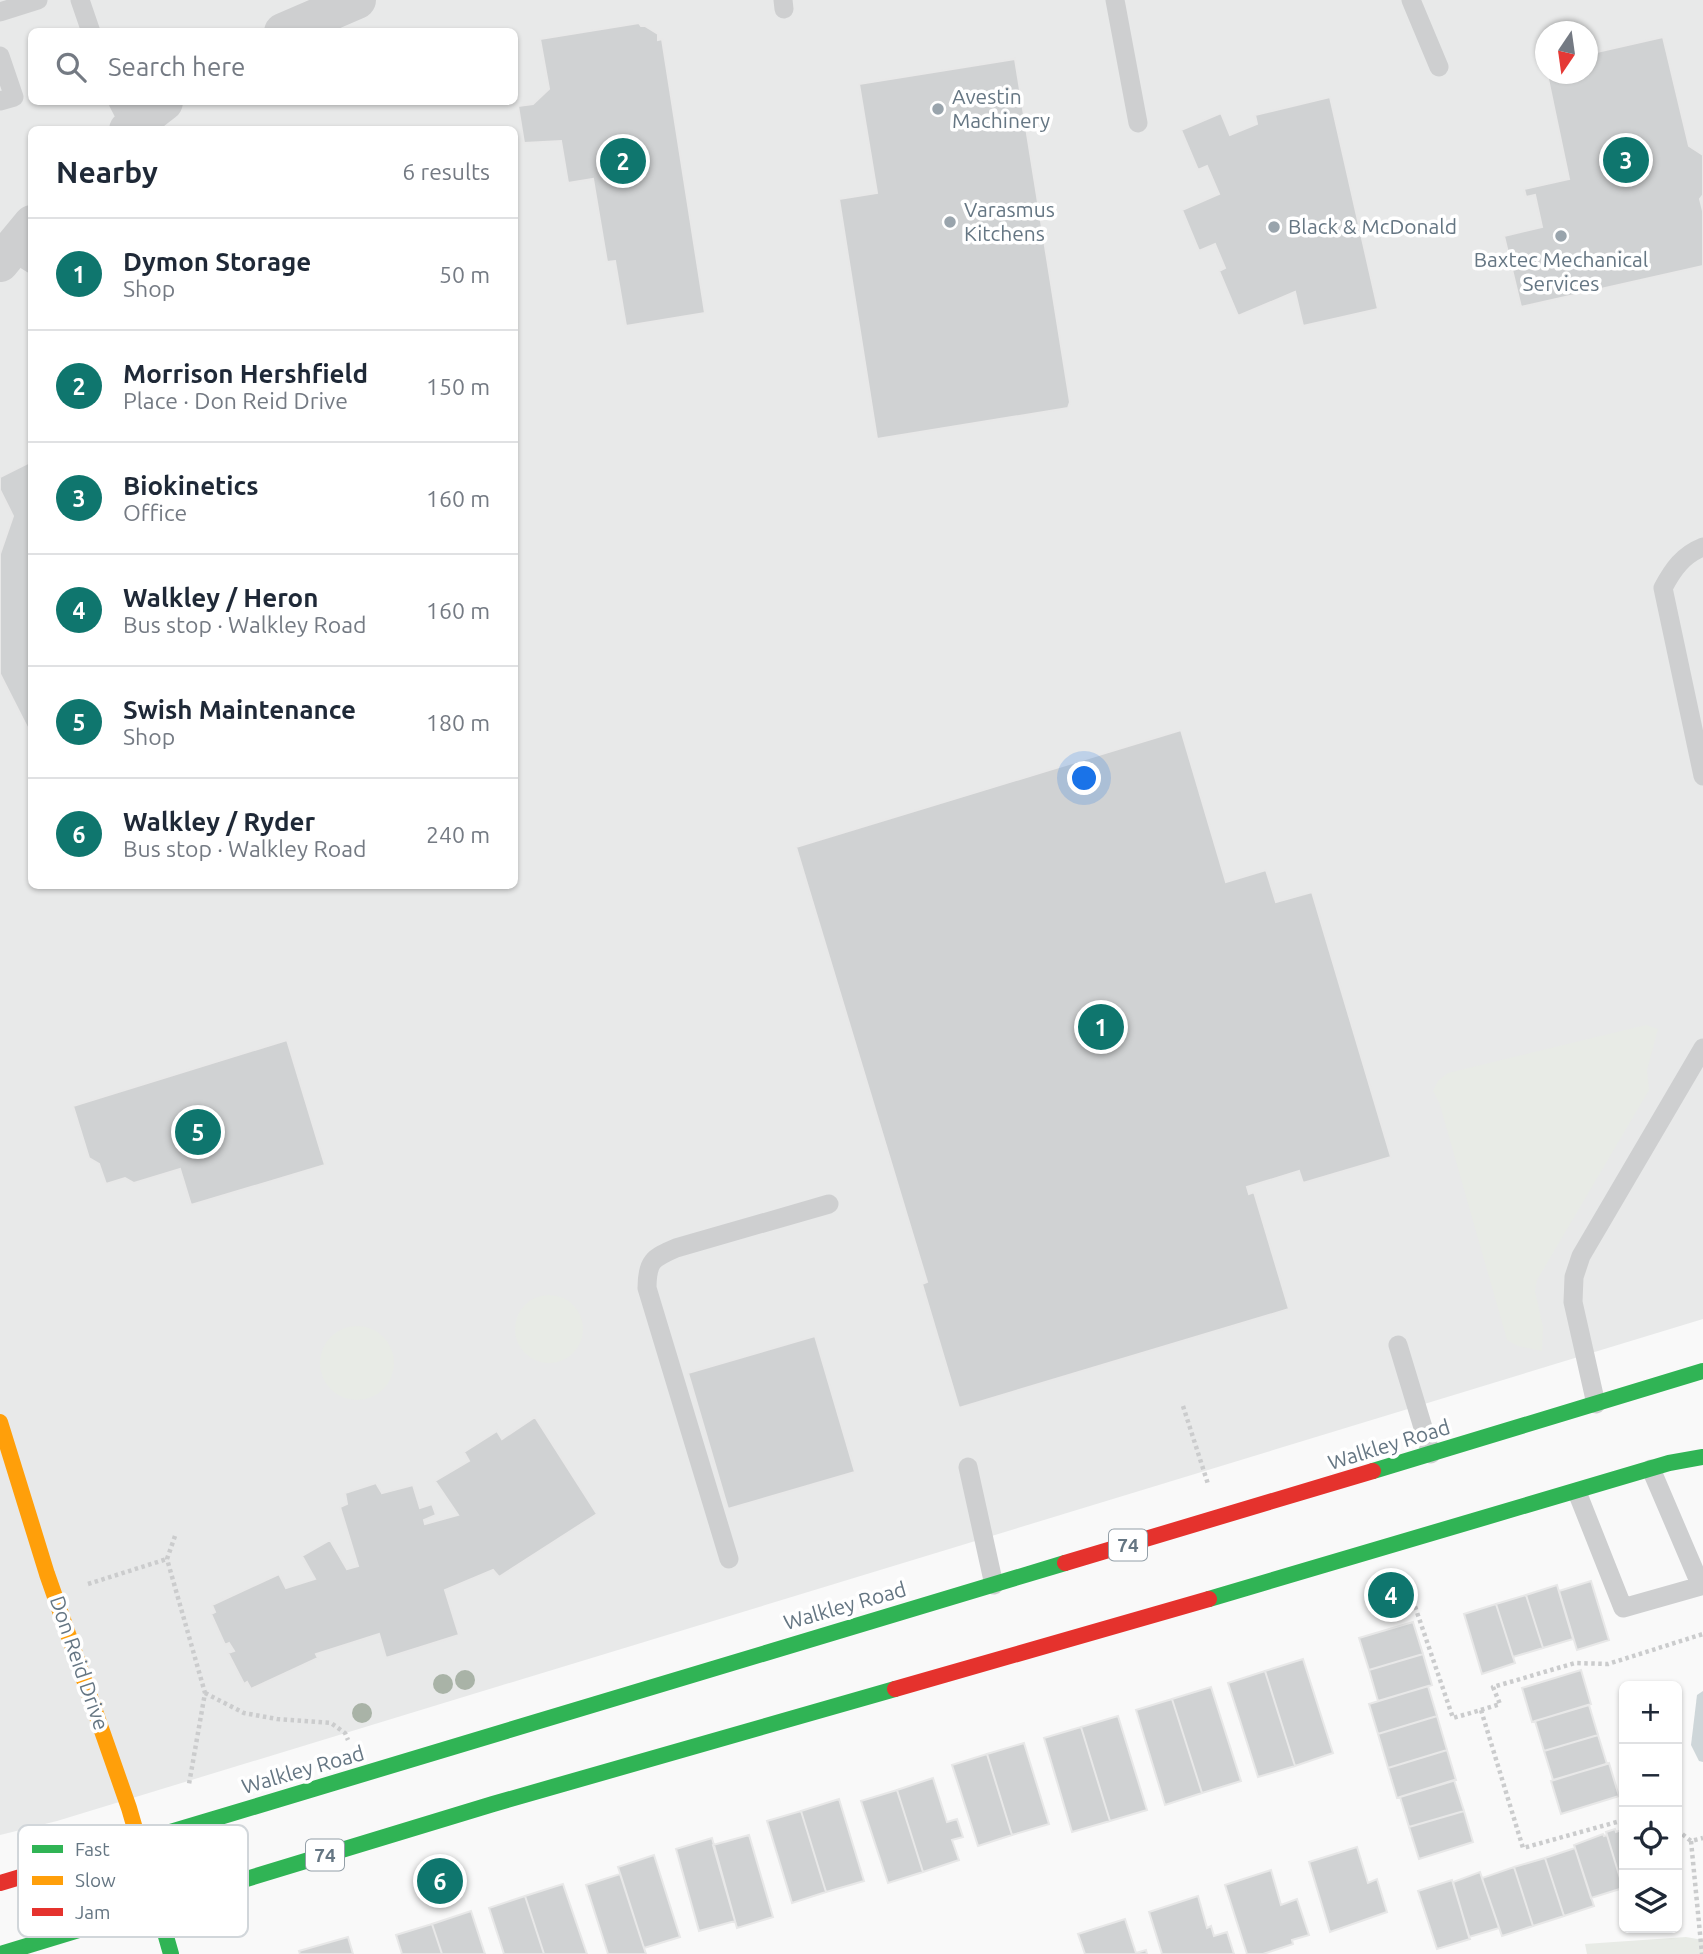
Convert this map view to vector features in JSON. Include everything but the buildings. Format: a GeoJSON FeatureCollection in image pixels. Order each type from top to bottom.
{"type":"FeatureCollection","features":[{"type":"Feature","properties":{"kind":"main road","name":"Walkley Road"},"geometry":{"type":"LineString","coordinates":[[189,1825],[551,1717],[612,1702],[792,1643],[1703,1371]]}},
{"type":"Feature","properties":{"kind":"main road","name":"Don Reid Drive"},"geometry":{"type":"LineString","coordinates":[[0,1422],[47,1574],[134,1825]]}},
{"type":"Feature","properties":{"kind":"main road","name":"74"},"geometry":{"type":"LineString","coordinates":[[248,1877],[1577,1492],[1703,1450]]}},
{"type":"Feature","properties":{"kind":"main road"},"geometry":{"type":"LineString","coordinates":[[1660,1466],[1703,1457]]}},
{"type":"Feature","properties":{"kind":"main road","name":"Walkley Road"},"geometry":{"type":"LineString","coordinates":[[0,1883],[18,1877]]}},
{"type":"Feature","properties":{"kind":"main road","name":"74"},"geometry":{"type":"LineString","coordinates":[[0,1954],[53,1937]]}},
{"type":"Feature","properties":{"kind":"main road","name":"Don Reid Drive"},"geometry":{"type":"LineString","coordinates":[[166,1937],[171,1954]]}},
{"type":"Feature","properties":{"kind":"street"},"geometry":{"type":"LineString","coordinates":[[292,28],[357,0]]}},
{"type":"Feature","properties":{"kind":"street"},"geometry":{"type":"LineString","coordinates":[[126,119],[157,105]]}},
{"type":"Feature","properties":{"kind":"lane"},"geometry":{"type":"LineString","coordinates":[[0,12],[38,0]]}},
{"type":"Feature","properties":{"kind":"lane"},"geometry":{"type":"LineString","coordinates":[[80,0],[90,28]]}},
{"type":"Feature","properties":{"kind":"lane"},"geometry":{"type":"LineString","coordinates":[[1115,0],[1138,123]]}},
{"type":"Feature","properties":{"kind":"lane"},"geometry":{"type":"LineString","coordinates":[[1411,0],[1439,67]]}},
{"type":"Feature","properties":{"kind":"lane"},"geometry":{"type":"LineString","coordinates":[[0,56],[14,97],[0,101]]}},
{"type":"Feature","properties":{"kind":"lane"},"geometry":{"type":"LineString","coordinates":[[1703,547],[1674,566],[1662,587],[1703,776]]}},
{"type":"Feature","properties":{"kind":"lane"},"geometry":{"type":"LineString","coordinates":[[1596,1404],[1573,1302],[1574,1277],[1581,1256],[1703,1048]]}},
{"type":"Feature","properties":{"kind":"lane"},"geometry":{"type":"LineString","coordinates":[[729,1559],[647,1288],[647,1271],[655,1258],[676,1248],[829,1204]]}},
{"type":"Feature","properties":{"kind":"lane"},"geometry":{"type":"LineString","coordinates":[[1398,1345],[1431,1454]]}},
{"type":"Feature","properties":{"kind":"lane"},"geometry":{"type":"LineString","coordinates":[[1577,1492],[1623,1608],[1701,1587],[1660,1466]]}},
{"type":"Feature","properties":{"kind":"lane"},"geometry":{"type":"LineString","coordinates":[[968,1467],[994,1584]]}},
{"type":"Feature","properties":{"kind":"path"},"geometry":{"type":"LineString","coordinates":[[1183,1406],[1211,1495]]}},
{"type":"Feature","properties":{"kind":"path"},"geometry":{"type":"LineString","coordinates":[[175,1536],[167,1559],[205,1693],[189,1784]]}},
{"type":"Feature","properties":{"kind":"path"},"geometry":{"type":"LineString","coordinates":[[1395,1545],[1452,1718],[1500,1704],[1493,1687],[1575,1663],[1608,1664],[1703,1634]]}},
{"type":"Feature","properties":{"kind":"path"},"geometry":{"type":"LineString","coordinates":[[87,1584],[167,1559]]}},
{"type":"Feature","properties":{"kind":"path"},"geometry":{"type":"LineString","coordinates":[[205,1693],[244,1713],[277,1720],[331,1723],[345,1732],[352,1749]]}},
{"type":"Feature","properties":{"kind":"path"},"geometry":{"type":"LineString","coordinates":[[1481,1710],[1523,1848],[1619,1821]]}},
{"type":"Feature","properties":{"kind":"path"},"geometry":{"type":"LineString","coordinates":[[1682,1834],[1691,1841],[1702,1954]]}},
{"type":"Feature","properties":{"kind":"path"},"geometry":{"type":"LineString","coordinates":[[1691,1841],[1703,1838]]}},
{"type":"Feature","properties":{"kind":"shaded area"},"geometry":{"type":"Polygon","coordinates":[[[0,0],[1703,0],[1703,1319],[57,1821],[41,1825],[18,1825],[18,1831],[0,1835],[0,0]]]}},
{"type":"Feature","properties":{"kind":"shaded area"},"geometry":{"type":"Polygon","coordinates":[[[1646,1025],[1658,1029],[1647,1070],[1649,1090],[1537,1280],[1535,1291],[1543,1327],[1542,1351],[1518,1346],[1507,1340],[1439,1102],[1433,1091],[1438,1081],[1448,1073],[1646,1025]]]}},
{"type":"Feature","properties":{"kind":"shaded area"},"geometry":{"type":"Polygon","coordinates":[[[549,1295],[562,1298],[573,1305],[580,1316],[583,1329],[580,1342],[573,1353],[562,1360],[549,1363],[536,1360],[525,1353],[518,1342],[515,1329],[518,1316],[525,1305],[536,1298],[549,1295]]]}},
{"type":"Feature","properties":{"kind":"shaded area"},"geometry":{"type":"Polygon","coordinates":[[[350,1326],[364,1326],[378,1332],[388,1342],[394,1363],[388,1384],[378,1394],[364,1400],[350,1400],[336,1394],[326,1384],[320,1370],[320,1356],[326,1342],[336,1332],[350,1326]]]}},
{"type":"Feature","properties":{"kind":"shaded area"},"geometry":{"type":"Polygon","coordinates":[[[1703,1691],[1703,1762],[1699,1761],[1691,1745],[1697,1695],[1703,1691]]]}},
{"type":"Feature","properties":{"kind":"shaded area"},"geometry":{"type":"Polygon","coordinates":[[[1686,1937],[1703,1940],[1703,1954],[1587,1954],[1585,1944],[1686,1937]]]}},
{"type":"Feature","properties":{"kind":"traffic: fast"},"geometry":{"type":"LineString","coordinates":[[1373,1471],[1703,1371]]}},
{"type":"Feature","properties":{"kind":"traffic: fast"},"geometry":{"type":"LineString","coordinates":[[1209,1599],[1669,1463],[1703,1457]]}},
{"type":"Feature","properties":{"kind":"traffic: fast"},"geometry":{"type":"LineString","coordinates":[[194,1825],[1065,1563]]}},
{"type":"Feature","properties":{"kind":"traffic: fast"},"geometry":{"type":"LineString","coordinates":[[248,1879],[493,1804],[895,1689]]}},
{"type":"Feature","properties":{"kind":"traffic: fast"},"geometry":{"type":"LineString","coordinates":[[0,1954],[56,1937]]}},
{"type":"Feature","properties":{"kind":"traffic: fast"},"geometry":{"type":"LineString","coordinates":[[166,1937],[171,1954]]}},
{"type":"Feature","properties":{"kind":"traffic: slow"},"geometry":{"type":"LineString","coordinates":[[0,1422],[47,1574],[134,1825]]}},
{"type":"Feature","properties":{"kind":"traffic: jam"},"geometry":{"type":"LineString","coordinates":[[1065,1563],[1373,1471]]}},
{"type":"Feature","properties":{"kind":"traffic: jam"},"geometry":{"type":"LineString","coordinates":[[895,1689],[1209,1599]]}},
{"type":"Feature","properties":{"kind":"traffic: jam"},"geometry":{"type":"LineString","coordinates":[[0,1883],[18,1878]]}},
{"type":"Feature","properties":{"kind":"place","name":"Avestin Machinery"},"geometry":{"type":"Point","coordinates":[938,109]}},
{"type":"Feature","properties":{"kind":"place","name":"Biokinetics"},"geometry":{"type":"Point","coordinates":[1626,160]}},
{"type":"Feature","properties":{"kind":"place","name":"Morrison Hershfield"},"geometry":{"type":"Point","coordinates":[623,161]}},
{"type":"Feature","properties":{"kind":"place","name":"Varasmus Kitchens"},"geometry":{"type":"Point","coordinates":[950,222]}},
{"type":"Feature","properties":{"kind":"place","name":"Black & McDonald"},"geometry":{"type":"Point","coordinates":[1274,227]}},
{"type":"Feature","properties":{"kind":"place","name":"Baxtec Mechanical Services"},"geometry":{"type":"Point","coordinates":[1561,236]}},
{"type":"Feature","properties":{"kind":"place","name":"Dymon Storage"},"geometry":{"type":"Point","coordinates":[1101,1027]}},
{"type":"Feature","properties":{"kind":"place","name":"Swish Maintenance"},"geometry":{"type":"Point","coordinates":[198,1132]}},
{"type":"Feature","properties":{"kind":"place","name":"Walkley / Heron"},"geometry":{"type":"Point","coordinates":[1391,1595]}},
{"type":"Feature","properties":{"kind":"place","name":"Walkley / Ryder"},"geometry":{"type":"Point","coordinates":[440,1881]}}]}
